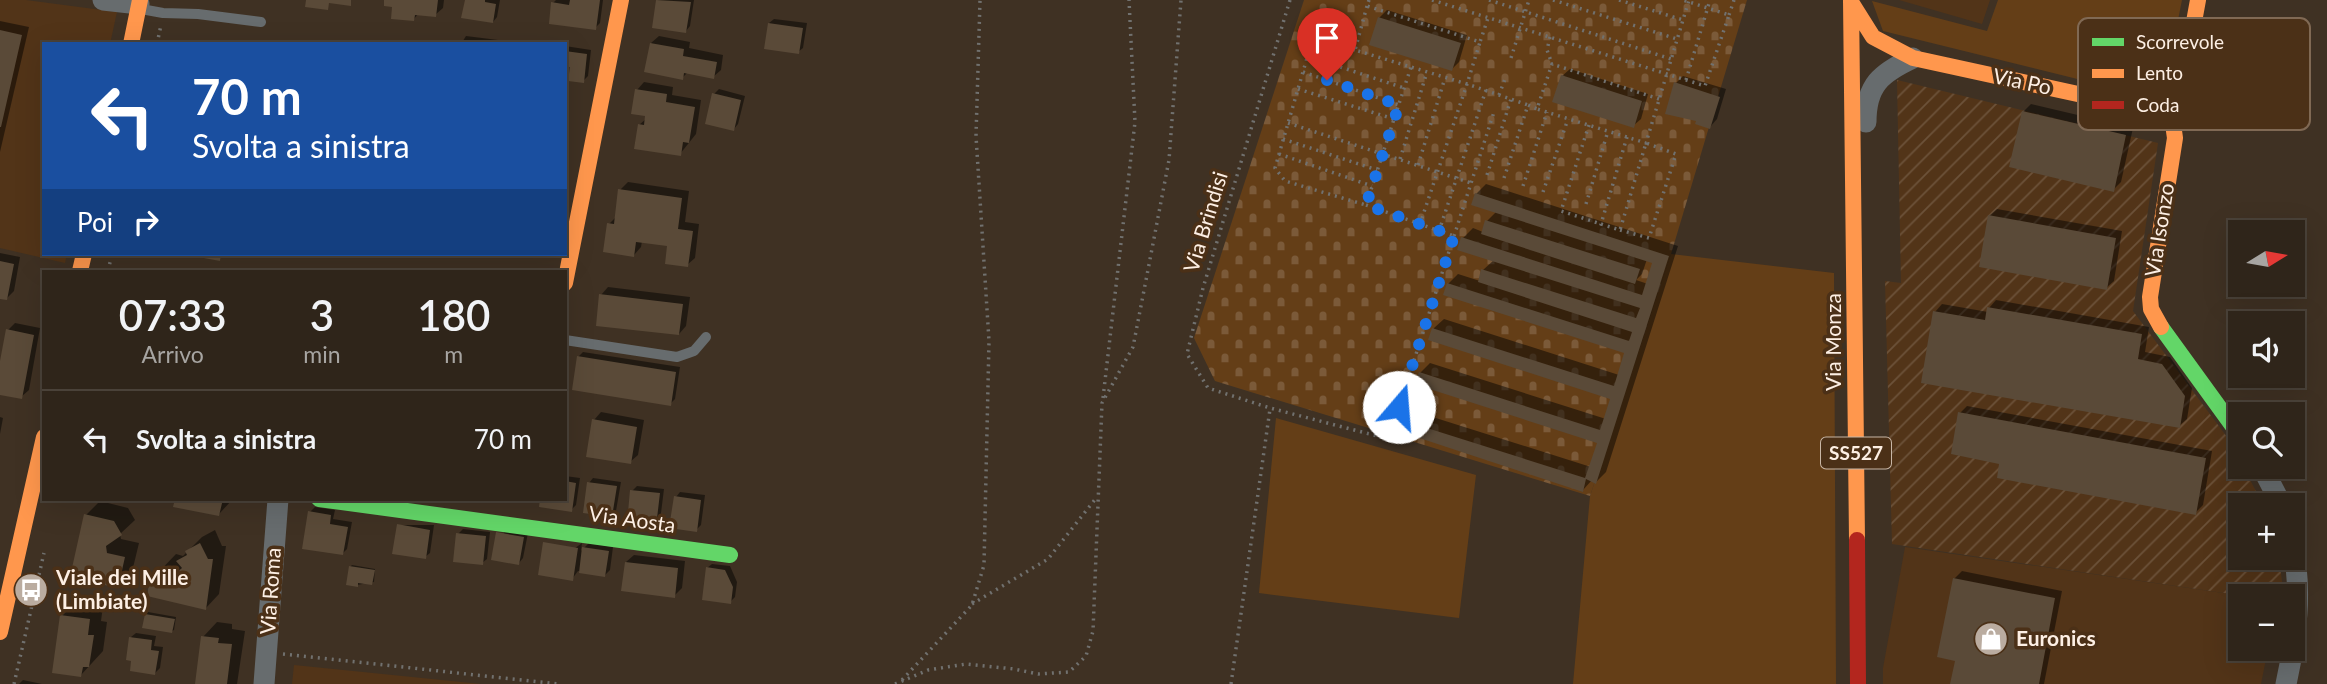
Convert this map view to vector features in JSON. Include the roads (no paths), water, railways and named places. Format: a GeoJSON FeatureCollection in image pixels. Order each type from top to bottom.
{"type":"FeatureCollection","features":[{"type":"Feature","properties":{"kind":"street"},"geometry":{"type":"LineString","coordinates":[[103,0],[139,4],[131,42]]}},
{"type":"Feature","properties":{"kind":"street"},"geometry":{"type":"LineString","coordinates":[[566,270],[575,184],[621,0]]}},
{"type":"Feature","properties":{"kind":"street","name":"Via Isonzo"},"geometry":{"type":"LineString","coordinates":[[2195,18],[2198,0]]}},
{"type":"Feature","properties":{"kind":"street","name":"Via Po"},"geometry":{"type":"LineString","coordinates":[[1851,1],[1873,37],[1913,58],[2078,94]]}},
{"type":"Feature","properties":{"kind":"street","name":"Via Monza"},"geometry":{"type":"LineString","coordinates":[[1851,1],[1858,684]]}},
{"type":"Feature","properties":{"kind":"street"},"geometry":{"type":"LineString","coordinates":[[1854,223],[1862,220],[1866,204],[1867,100],[1883,75],[1913,58]]}},
{"type":"Feature","properties":{"kind":"street","name":"Via Isonzo"},"geometry":{"type":"LineString","coordinates":[[2175,130],[2151,285],[2151,309],[2155,319],[2228,419]]}},
{"type":"Feature","properties":{"kind":"street"},"geometry":{"type":"LineString","coordinates":[[0,632],[42,446]]}},
{"type":"Feature","properties":{"kind":"street","name":"Via Roma"},"geometry":{"type":"LineString","coordinates":[[264,684],[278,501]]}},
{"type":"Feature","properties":{"kind":"street","name":"Via Aosta"},"geometry":{"type":"LineString","coordinates":[[334,501],[730,555]]}},
{"type":"Feature","properties":{"kind":"street"},"geometry":{"type":"LineString","coordinates":[[2286,684],[2294,646],[2297,570]]}},
{"type":"Feature","properties":{"kind":"lane"},"geometry":{"type":"LineString","coordinates":[[139,4],[163,13],[198,14],[261,22]]}},
{"type":"Feature","properties":{"kind":"lane"},"geometry":{"type":"LineString","coordinates":[[567,340],[677,357],[694,351],[706,337]]}},
{"type":"Feature","properties":{"kind":"place","name":"Viale dei Mille (Limbiate)"},"geometry":{"type":"Point","coordinates":[31,590]}},
{"type":"Feature","properties":{"kind":"place","name":"Euronics"},"geometry":{"type":"Point","coordinates":[1991,639]}}]}
